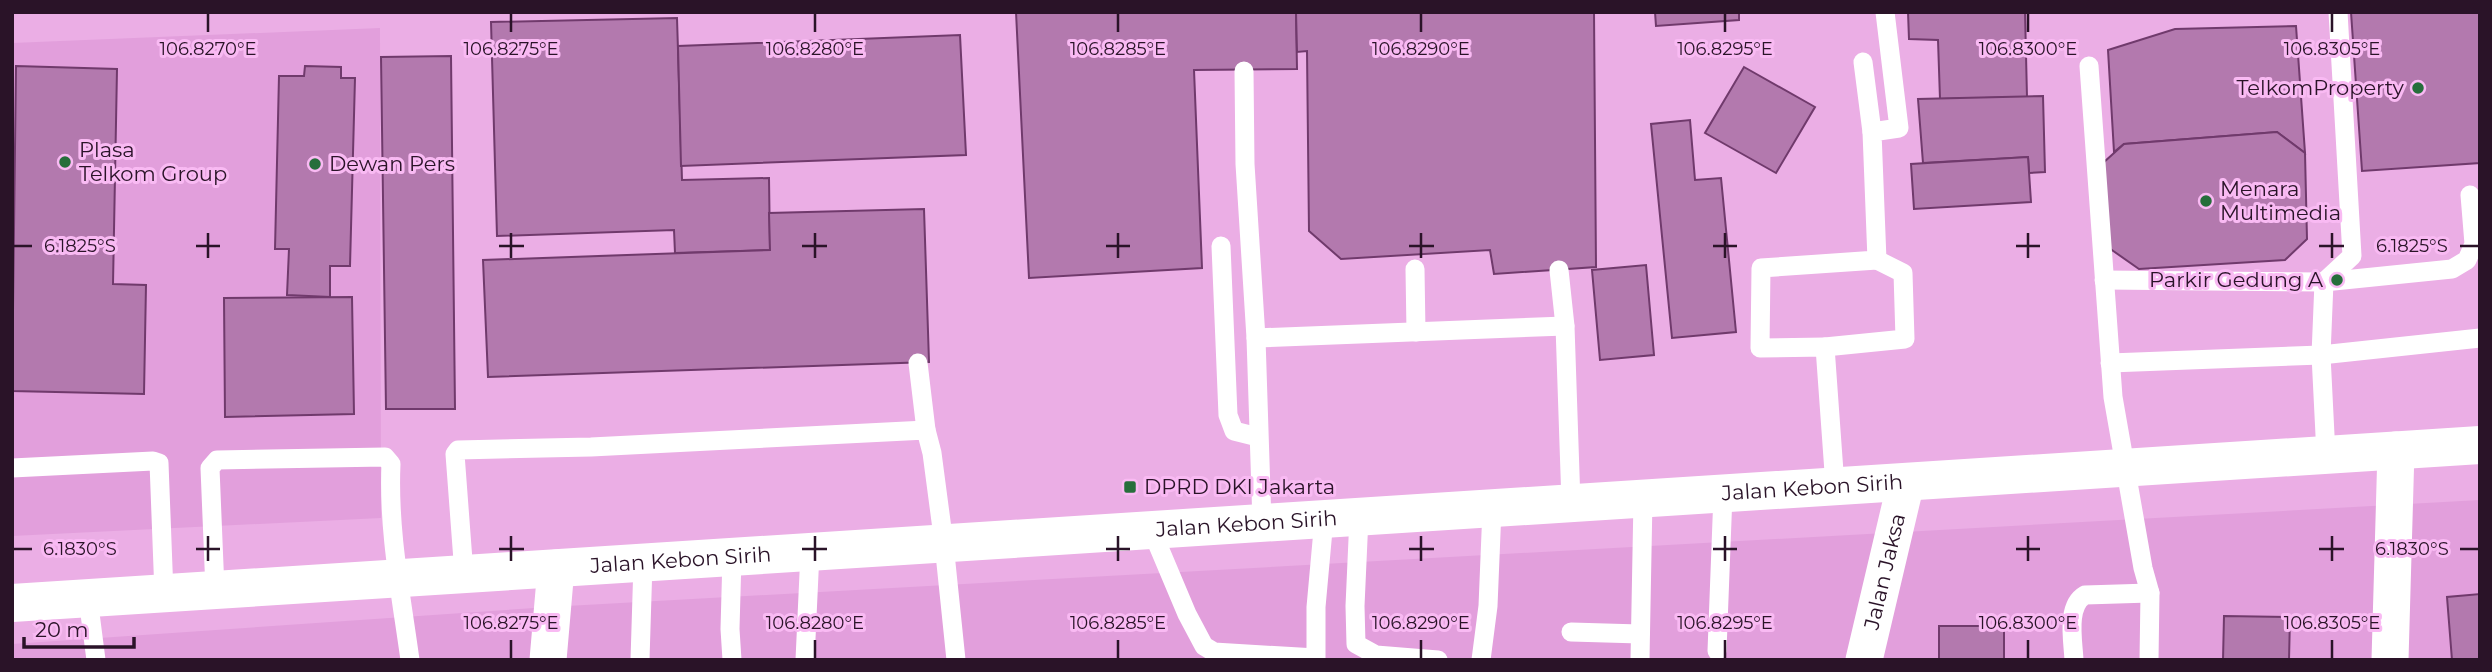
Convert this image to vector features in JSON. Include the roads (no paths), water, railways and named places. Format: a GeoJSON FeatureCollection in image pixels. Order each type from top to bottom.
{"type":"FeatureCollection","features":[{"type":"Feature","properties":{"kind":"main road","name":"Jalan Kebon Sirih"},"geometry":{"type":"LineString","coordinates":[[12,603],[2480,445]]}},
{"type":"Feature","properties":{"kind":"street"},"geometry":{"type":"LineString","coordinates":[[2390,660],[2396,450]]}},
{"type":"Feature","properties":{"kind":"street","name":"Jalan Jaksa"},"geometry":{"type":"LineString","coordinates":[[1864,660],[1906,482]]}},
{"type":"Feature","properties":{"kind":"street"},"geometry":{"type":"LineString","coordinates":[[548,660],[556,568]]}},
{"type":"Feature","properties":{"kind":"lane"},"geometry":{"type":"LineString","coordinates":[[1872,132],[1899,128],[1885,12]]}},
{"type":"Feature","properties":{"kind":"lane"},"geometry":{"type":"LineString","coordinates":[[2326,455],[2321,355],[2324,282],[2351,257],[2338,12]]}},
{"type":"Feature","properties":{"kind":"lane"},"geometry":{"type":"LineString","coordinates":[[1863,62],[1872,132],[1877,260]]}},
{"type":"Feature","properties":{"kind":"lane"},"geometry":{"type":"LineString","coordinates":[[2090,66],[2110,363],[2125,467],[2150,593],[2149,660]]}},
{"type":"Feature","properties":{"kind":"lane"},"geometry":{"type":"LineString","coordinates":[[1244,71],[1245,164],[1256,338],[1262,523]]}},
{"type":"Feature","properties":{"kind":"lane"},"geometry":{"type":"LineString","coordinates":[[2104,280],[2324,282],[2452,269],[2467,260],[2474,244],[2470,195]]}},
{"type":"Feature","properties":{"kind":"lane"},"geometry":{"type":"LineString","coordinates":[[1221,246],[1228,415],[1234,431],[1258,437]]}},
{"type":"Feature","properties":{"kind":"lane"},"geometry":{"type":"LineString","coordinates":[[1877,260],[1903,274],[1905,339],[1825,347],[1760,348],[1760,268],[1877,260]]}},
{"type":"Feature","properties":{"kind":"lane"},"geometry":{"type":"LineString","coordinates":[[1415,269],[1416,332]]}},
{"type":"Feature","properties":{"kind":"lane"},"geometry":{"type":"LineString","coordinates":[[1559,270],[1564,326],[1571,503]]}},
{"type":"Feature","properties":{"kind":"lane"},"geometry":{"type":"LineString","coordinates":[[1256,338],[1564,326]]}},
{"type":"Feature","properties":{"kind":"lane"},"geometry":{"type":"LineString","coordinates":[[2110,363],[2321,355],[2480,338]]}},
{"type":"Feature","properties":{"kind":"lane"},"geometry":{"type":"LineString","coordinates":[[1825,347],[1835,486]]}},
{"type":"Feature","properties":{"kind":"lane"},"geometry":{"type":"LineString","coordinates":[[918,363],[944,544],[956,660]]}},
{"type":"Feature","properties":{"kind":"lane"},"geometry":{"type":"LineString","coordinates":[[464,574],[455,454],[458,450],[591,447],[926,430]]}},
{"type":"Feature","properties":{"kind":"lane"},"geometry":{"type":"LineString","coordinates":[[215,590],[210,468],[217,460],[385,457],[391,464],[389,505],[410,660]]}},
{"type":"Feature","properties":{"kind":"lane"},"geometry":{"type":"LineString","coordinates":[[12,468],[153,461],[159,463],[164,594]]}},
{"type":"Feature","properties":{"kind":"lane"},"geometry":{"type":"LineString","coordinates":[[1717,651],[1723,494]]}},
{"type":"Feature","properties":{"kind":"lane"},"geometry":{"type":"LineString","coordinates":[[1640,660],[1643,499]]}},
{"type":"Feature","properties":{"kind":"lane"},"geometry":{"type":"LineString","coordinates":[[1481,660],[1488,606],[1492,509]]}},
{"type":"Feature","properties":{"kind":"lane"},"geometry":{"type":"LineString","coordinates":[[1152,531],[1187,614],[1204,646],[1214,652],[1316,659],[1316,607],[1342,518]]}},
{"type":"Feature","properties":{"kind":"lane"},"geometry":{"type":"LineString","coordinates":[[1342,518],[1355,606],[1356,644],[1376,655],[1438,660]]}},
{"type":"Feature","properties":{"kind":"lane"},"geometry":{"type":"LineString","coordinates":[[805,660],[810,552]]}},
{"type":"Feature","properties":{"kind":"lane"},"geometry":{"type":"LineString","coordinates":[[732,557],[732,660]]}},
{"type":"Feature","properties":{"kind":"lane"},"geometry":{"type":"LineString","coordinates":[[640,660],[643,563]]}},
{"type":"Feature","properties":{"kind":"lane"},"geometry":{"type":"LineString","coordinates":[[2074,660],[2073,611],[2077,600],[2085,595],[2150,593]]}},
{"type":"Feature","properties":{"kind":"lane"},"geometry":{"type":"LineString","coordinates":[[88,598],[96,660]]}},
{"type":"Feature","properties":{"kind":"lane"},"geometry":{"type":"LineString","coordinates":[[1571,632],[1640,634]]}},
{"type":"Feature","properties":{"kind":"place","name":"TelkomProperty"},"geometry":{"type":"Point","coordinates":[2418,88]}},
{"type":"Feature","properties":{"kind":"place","name":"Plasa Telkom Group"},"geometry":{"type":"Point","coordinates":[65,162]}},
{"type":"Feature","properties":{"kind":"place","name":"Dewan Pers"},"geometry":{"type":"Point","coordinates":[315,164]}},
{"type":"Feature","properties":{"kind":"place","name":"Menara Multimedia"},"geometry":{"type":"Point","coordinates":[2206,201]}},
{"type":"Feature","properties":{"kind":"place","name":"Parkir Gedung A"},"geometry":{"type":"Point","coordinates":[2337,280]}},
{"type":"Feature","properties":{"kind":"place","name":"DPRD DKI Jakarta"},"geometry":{"type":"Point","coordinates":[1130,487]}}]}
